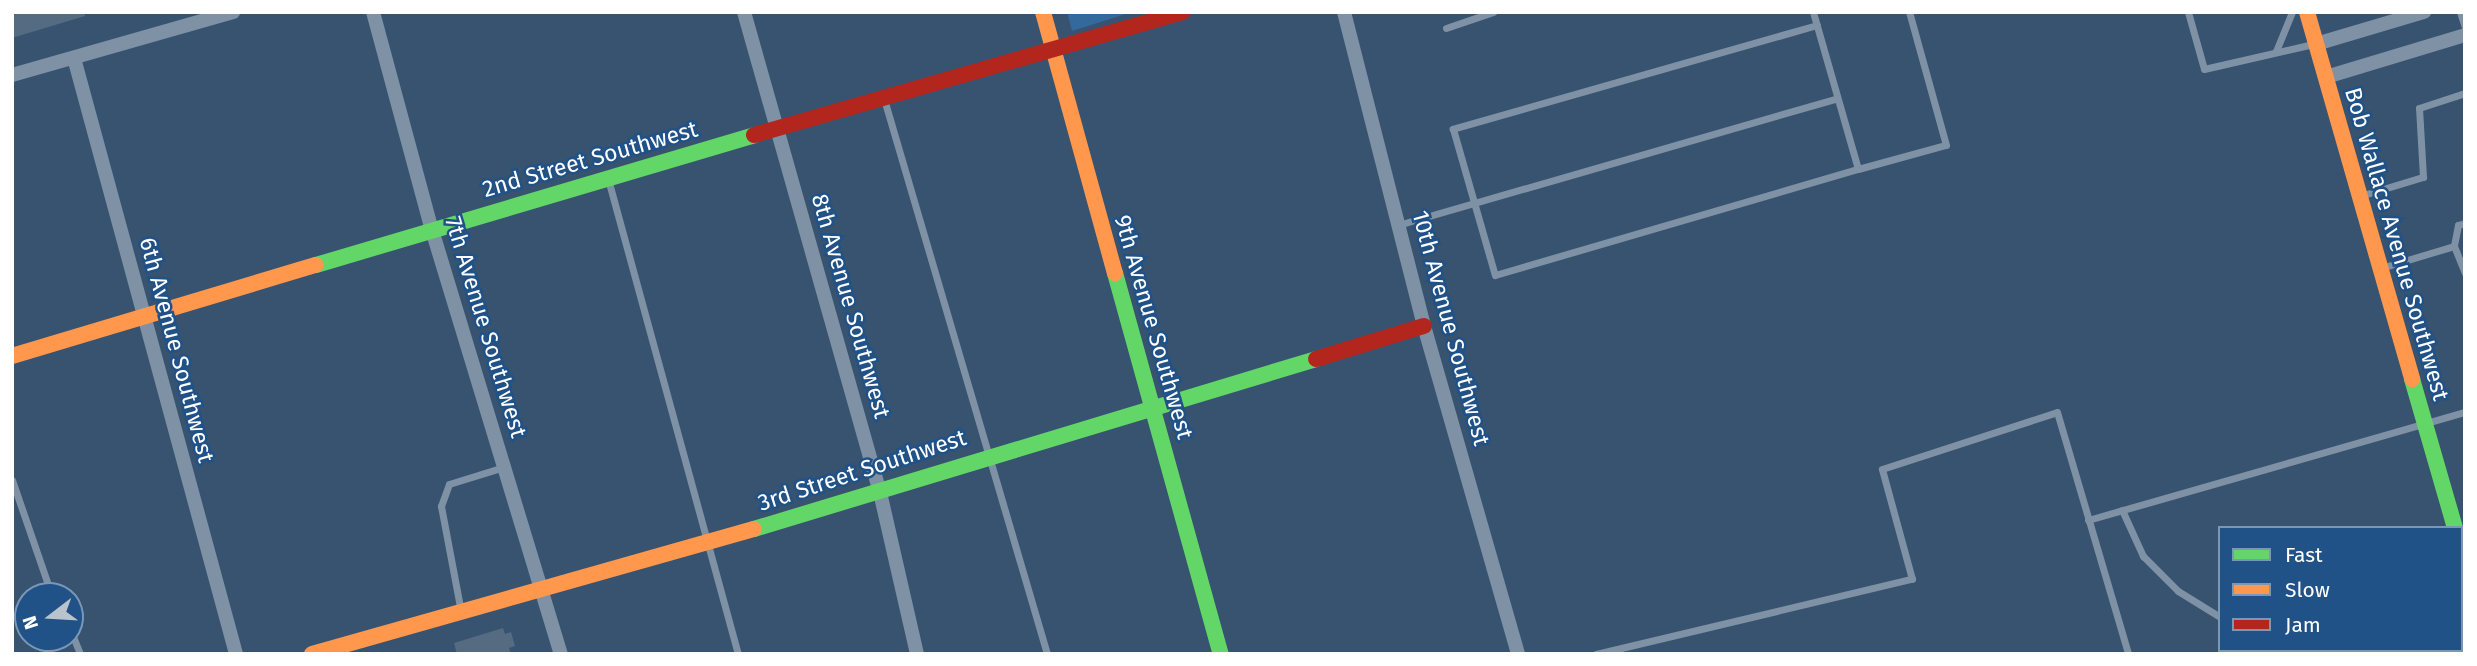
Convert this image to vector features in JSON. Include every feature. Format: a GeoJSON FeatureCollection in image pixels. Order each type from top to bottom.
{"type":"FeatureCollection","features":[{"type":"Feature","properties":{"kind":"street"},"geometry":{"type":"LineString","coordinates":[[12,75],[233,12]]}},
{"type":"Feature","properties":{"kind":"street","name":"7th Avenue Southwest"},"geometry":{"type":"LineString","coordinates":[[373,12],[432,230],[561,654]]}},
{"type":"Feature","properties":{"kind":"street","name":"8th Avenue Southwest"},"geometry":{"type":"LineString","coordinates":[[744,12],[879,488],[917,654]]}},
{"type":"Feature","properties":{"kind":"street","name":"9th Avenue Southwest"},"geometry":{"type":"LineString","coordinates":[[1043,12],[1221,654]]}},
{"type":"Feature","properties":{"kind":"street","name":"2nd Street Southwest"},"geometry":{"type":"LineString","coordinates":[[12,356],[607,177],[1183,12]]}},
{"type":"Feature","properties":{"kind":"street","name":"10th Avenue Southwest"},"geometry":{"type":"LineString","coordinates":[[1344,12],[1424,326],[1518,654]]}},
{"type":"Feature","properties":{"kind":"street","name":"Bob Wallace Avenue Southwest"},"geometry":{"type":"LineString","coordinates":[[2307,12],[2454,526]]}},
{"type":"Feature","properties":{"kind":"street"},"geometry":{"type":"LineString","coordinates":[[2316,44],[2424,12]]}},
{"type":"Feature","properties":{"kind":"street"},"geometry":{"type":"LineString","coordinates":[[2326,77],[2465,35]]}},
{"type":"Feature","properties":{"kind":"street","name":"6th Avenue Southwest"},"geometry":{"type":"LineString","coordinates":[[74,58],[236,654]]}},
{"type":"Feature","properties":{"kind":"street","name":"3rd Street Southwest"},"geometry":{"type":"LineString","coordinates":[[312,654],[709,543],[988,454],[1424,326]]}},
{"type":"Feature","properties":{"kind":"lane"},"geometry":{"type":"LineString","coordinates":[[1446,28],[1493,12]]}},
{"type":"Feature","properties":{"kind":"lane"},"geometry":{"type":"LineString","coordinates":[[1813,12],[1858,169]]}},
{"type":"Feature","properties":{"kind":"lane"},"geometry":{"type":"LineString","coordinates":[[1816,25],[1453,129],[1495,275],[1946,145],[1909,12]]}},
{"type":"Feature","properties":{"kind":"lane"},"geometry":{"type":"LineString","coordinates":[[2188,12],[2204,69],[2316,44]]}},
{"type":"Feature","properties":{"kind":"lane"},"geometry":{"type":"LineString","coordinates":[[2276,51],[2292,12]]}},
{"type":"Feature","properties":{"kind":"lane"},"geometry":{"type":"LineString","coordinates":[[2460,12],[2465,27]]}},
{"type":"Feature","properties":{"kind":"lane"},"geometry":{"type":"LineString","coordinates":[[2360,197],[2423,177],[2419,108],[2465,93]]}},
{"type":"Feature","properties":{"kind":"lane"},"geometry":{"type":"LineString","coordinates":[[1398,225],[1838,98]]}},
{"type":"Feature","properties":{"kind":"lane"},"geometry":{"type":"LineString","coordinates":[[884,99],[1047,654]]}},
{"type":"Feature","properties":{"kind":"lane"},"geometry":{"type":"LineString","coordinates":[[607,177],[738,654]]}},
{"type":"Feature","properties":{"kind":"lane"},"geometry":{"type":"LineString","coordinates":[[2465,223],[2458,225],[2454,246],[2465,273]]}},
{"type":"Feature","properties":{"kind":"lane"},"geometry":{"type":"LineString","coordinates":[[2381,268],[2454,246]]}},
{"type":"Feature","properties":{"kind":"lane"},"geometry":{"type":"LineString","coordinates":[[1596,654],[1912,579],[1882,469],[2057,412],[2128,654]]}},
{"type":"Feature","properties":{"kind":"lane"},"geometry":{"type":"LineString","coordinates":[[2088,520],[2465,412]]}},
{"type":"Feature","properties":{"kind":"lane"},"geometry":{"type":"LineString","coordinates":[[461,612],[441,506],[449,484],[504,467]]}},
{"type":"Feature","properties":{"kind":"lane"},"geometry":{"type":"LineString","coordinates":[[12,480],[47,582]]}},
{"type":"Feature","properties":{"kind":"lane"},"geometry":{"type":"LineString","coordinates":[[2122,510],[2143,556],[2178,591],[2218,616]]}},
{"type":"Feature","properties":{"kind":"shaded area"},"geometry":{"type":"Polygon","coordinates":[[[1067,12],[1132,12],[1072,31],[1067,12]]]}},
{"type":"Feature","properties":{"kind":"building"},"geometry":{"type":"Polygon","coordinates":[[[12,12],[84,12],[85,16],[12,38],[12,12]]]}},
{"type":"Feature","properties":{"kind":"building"},"geometry":{"type":"Polygon","coordinates":[[[503,628],[505,634],[511,632],[515,646],[509,648],[511,654],[457,654],[454,643],[503,628]]]}},
{"type":"Feature","properties":{"kind":"traffic: fast"},"geometry":{"type":"LineString","coordinates":[[316,265],[754,135]]}},
{"type":"Feature","properties":{"kind":"traffic: fast"},"geometry":{"type":"LineString","coordinates":[[1115,273],[1221,654]]}},
{"type":"Feature","properties":{"kind":"traffic: fast"},"geometry":{"type":"LineString","coordinates":[[754,529],[1316,359]]}},
{"type":"Feature","properties":{"kind":"traffic: fast"},"geometry":{"type":"LineString","coordinates":[[2412,379],[2454,526]]}},
{"type":"Feature","properties":{"kind":"traffic: slow"},"geometry":{"type":"LineString","coordinates":[[1043,12],[1115,273]]}},
{"type":"Feature","properties":{"kind":"traffic: slow"},"geometry":{"type":"LineString","coordinates":[[2307,12],[2412,379]]}},
{"type":"Feature","properties":{"kind":"traffic: slow"},"geometry":{"type":"LineString","coordinates":[[12,356],[316,265]]}},
{"type":"Feature","properties":{"kind":"traffic: slow"},"geometry":{"type":"LineString","coordinates":[[312,654],[754,529]]}},
{"type":"Feature","properties":{"kind":"traffic: jam"},"geometry":{"type":"LineString","coordinates":[[754,135],[1183,12]]}},
{"type":"Feature","properties":{"kind":"traffic: jam"},"geometry":{"type":"LineString","coordinates":[[1316,359],[1424,326]]}},
{"type":"Feature","properties":{"kind":"traffic: jam"},"geometry":{"type":"LineString","coordinates":[[2463,556],[2465,562]]}}]}
